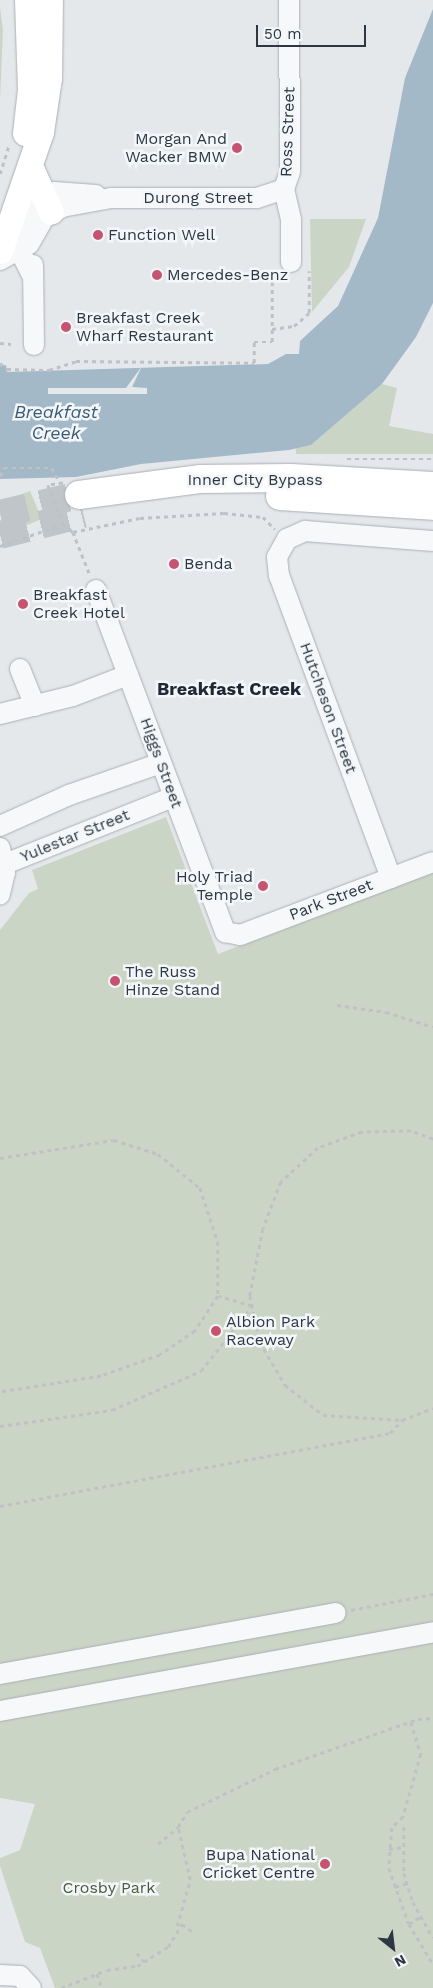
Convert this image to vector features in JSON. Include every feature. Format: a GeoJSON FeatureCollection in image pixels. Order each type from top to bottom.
{"type":"FeatureCollection","features":[{"type":"Feature","properties":{"kind":"highway"},"geometry":{"type":"LineString","coordinates":[[291,478],[324,468],[433,469]]}},
{"type":"Feature","properties":{"kind":"highway","name":"Inner City Bypass"},"geometry":{"type":"LineString","coordinates":[[71,510],[176,481],[291,478],[433,486]]}},
{"type":"Feature","properties":{"kind":"highway","name":"Inner City Bypass"},"geometry":{"type":"LineString","coordinates":[[71,510],[231,496],[433,506]]}},
{"type":"Feature","properties":{"kind":"highway"},"geometry":{"type":"LineString","coordinates":[[369,504],[386,517],[433,523]]}},
{"type":"Feature","properties":{"kind":"main road"},"geometry":{"type":"LineString","coordinates":[[0,212],[28,118],[27,0]]}},
{"type":"Feature","properties":{"kind":"main road"},"geometry":{"type":"LineString","coordinates":[[17,247],[49,78],[50,0]]}},
{"type":"Feature","properties":{"kind":"main road"},"geometry":{"type":"LineString","coordinates":[[31,168],[48,205]]}},
{"type":"Feature","properties":{"kind":"street","name":"Ross Street"},"geometry":{"type":"LineString","coordinates":[[289,0],[290,172],[284,189],[291,220],[291,262]]}},
{"type":"Feature","properties":{"kind":"street","name":"Durong Street"},"geometry":{"type":"LineString","coordinates":[[48,205],[54,192],[81,192],[111,198],[257,198],[284,189]]}},
{"type":"Feature","properties":{"kind":"street"},"geometry":{"type":"LineString","coordinates":[[0,260],[17,247],[28,218],[48,205]]}},
{"type":"Feature","properties":{"kind":"street"},"geometry":{"type":"LineString","coordinates":[[17,247],[33,277],[34,345]]}},
{"type":"Feature","properties":{"kind":"street"},"geometry":{"type":"LineString","coordinates":[[284,537],[305,531],[433,541]]}},
{"type":"Feature","properties":{"kind":"street","name":"Hutcheson Street"},"geometry":{"type":"LineString","coordinates":[[284,537],[276,557],[279,576],[391,878]]}},
{"type":"Feature","properties":{"kind":"street","name":"Higgs Street"},"geometry":{"type":"LineString","coordinates":[[96,590],[220,925],[228,934]]}},
{"type":"Feature","properties":{"kind":"street"},"geometry":{"type":"LineString","coordinates":[[20,668],[35,706]]}},
{"type":"Feature","properties":{"kind":"street"},"geometry":{"type":"LineString","coordinates":[[0,714],[35,706],[128,675]]}},
{"type":"Feature","properties":{"kind":"street"},"geometry":{"type":"LineString","coordinates":[[0,826],[69,795],[161,763]]}},
{"type":"Feature","properties":{"kind":"street","name":"Yulestar Street"},"geometry":{"type":"LineString","coordinates":[[0,894],[2,856],[173,797]]}},
{"type":"Feature","properties":{"kind":"street","name":"Park Street"},"geometry":{"type":"LineString","coordinates":[[228,934],[240,935],[433,862]]}},
{"type":"Feature","properties":{"kind":"street"},"geometry":{"type":"LineString","coordinates":[[0,1674],[336,1613]]}},
{"type":"Feature","properties":{"kind":"street"},"geometry":{"type":"LineString","coordinates":[[0,1711],[433,1632]]}},
{"type":"Feature","properties":{"kind":"street"},"geometry":{"type":"LineString","coordinates":[[4,1974],[25,1979],[31,1988]]}},
{"type":"Feature","properties":{"kind":"path"},"geometry":{"type":"LineString","coordinates":[[272,329],[294,326],[309,313],[309,271]]}},
{"type":"Feature","properties":{"kind":"path"},"geometry":{"type":"LineString","coordinates":[[0,363],[7,369],[50,370],[76,361],[254,363],[254,342],[272,342],[272,272]]}},
{"type":"Feature","properties":{"kind":"path"},"geometry":{"type":"LineString","coordinates":[[0,343],[11,344]]}},
{"type":"Feature","properties":{"kind":"path"},"geometry":{"type":"LineString","coordinates":[[0,476],[4,468],[52,468],[71,510],[96,590]]}},
{"type":"Feature","properties":{"kind":"path"},"geometry":{"type":"LineString","coordinates":[[71,510],[48,485],[71,510]]}},
{"type":"Feature","properties":{"kind":"path"},"geometry":{"type":"LineString","coordinates":[[0,546],[71,510],[140,518],[224,513],[263,517],[284,537]]}},
{"type":"Feature","properties":{"kind":"path"},"geometry":{"type":"LineString","coordinates":[[337,1005],[386,1012],[433,1027]]}},
{"type":"Feature","properties":{"kind":"path"},"geometry":{"type":"LineString","coordinates":[[402,1420],[323,1415],[285,1386],[260,1342],[250,1296],[263,1228],[281,1182],[318,1148],[362,1132],[411,1132],[433,1139]]}},
{"type":"Feature","properties":{"kind":"path"},"geometry":{"type":"LineString","coordinates":[[0,1158],[114,1140],[158,1154],[200,1188],[218,1242],[218,1296],[195,1331],[160,1355],[101,1376],[0,1392]]}},
{"type":"Feature","properties":{"kind":"path"},"geometry":{"type":"LineString","coordinates":[[218,1296],[252,1306]]}},
{"type":"Feature","properties":{"kind":"path"},"geometry":{"type":"LineString","coordinates":[[0,1426],[112,1410],[201,1371],[252,1306]]}},
{"type":"Feature","properties":{"kind":"path"},"geometry":{"type":"LineString","coordinates":[[0,1506],[390,1432],[402,1420],[431,1409],[433,1412]]}},
{"type":"Feature","properties":{"kind":"path"},"geometry":{"type":"LineString","coordinates":[[336,1613],[433,1594]]}},
{"type":"Feature","properties":{"kind":"path"},"geometry":{"type":"LineString","coordinates":[[158,1844],[178,1827],[187,1812],[259,1776],[411,1722],[433,1718]]}},
{"type":"Feature","properties":{"kind":"path"},"geometry":{"type":"LineString","coordinates":[[411,1722],[421,1754],[403,1817],[392,1828],[389,1849],[395,1887],[409,1924],[433,1964]]}},
{"type":"Feature","properties":{"kind":"path"},"geometry":{"type":"LineString","coordinates":[[61,1988],[70,1987],[96,1974],[144,1962],[168,1947],[177,1926],[190,1880],[178,1827]]}},
{"type":"Feature","properties":{"kind":"path"},"geometry":{"type":"LineString","coordinates":[[404,1827],[403,1847],[407,1883],[420,1917],[433,1938]]}},
{"type":"Feature","properties":{"kind":"path"},"geometry":{"type":"LineString","coordinates":[[389,1849],[403,1847]]}},
{"type":"Feature","properties":{"kind":"path"},"geometry":{"type":"LineString","coordinates":[[395,1887],[407,1883]]}},
{"type":"Feature","properties":{"kind":"path"},"geometry":{"type":"LineString","coordinates":[[409,1924],[420,1917]]}},
{"type":"Feature","properties":{"kind":"path"},"geometry":{"type":"LineString","coordinates":[[177,1926],[186,1924],[192,1932]]}},
{"type":"Feature","properties":{"kind":"path"},"geometry":{"type":"LineString","coordinates":[[137,1953],[144,1962]]}},
{"type":"Feature","properties":{"kind":"path"},"geometry":{"type":"LineString","coordinates":[[430,1958],[433,1955]]}},
{"type":"Feature","properties":{"kind":"path"},"geometry":{"type":"LineString","coordinates":[[96,1974],[102,1988]]}},
{"type":"Feature","properties":{"kind":"green space"},"geometry":{"type":"Polygon","coordinates":[[[0,7],[3,30],[0,101],[0,7]]]}},
{"type":"Feature","properties":{"kind":"green space"},"geometry":{"type":"Polygon","coordinates":[[[310,219],[366,219],[349,267],[312,312],[310,219]]]}},
{"type":"Feature","properties":{"kind":"green space"},"geometry":{"type":"Polygon","coordinates":[[[382,384],[397,388],[389,426],[433,434],[433,454],[296,454],[296,448],[311,445],[382,384]]]}},
{"type":"Feature","properties":{"kind":"green space"},"geometry":{"type":"Polygon","coordinates":[[[30,491],[42,519],[3,535],[0,503],[30,491]]]}},
{"type":"Feature","properties":{"kind":"green space","name":"Albion Park Raceway"},"geometry":{"type":"Polygon","coordinates":[[[166,817],[218,954],[433,872],[433,1988],[55,1988],[40,1948],[25,1942],[0,1866],[0,1858],[20,1850],[35,1804],[0,1798],[0,930],[29,893],[38,889],[32,870],[166,817]]]}},
{"type":"Feature","properties":{"kind":"water","name":"Breakfast Creek"},"geometry":{"type":"Polygon","coordinates":[[[433,9],[433,303],[416,337],[382,384],[311,445],[289,450],[141,464],[76,477],[0,479],[0,366],[6,365],[7,372],[268,364],[286,354],[299,354],[300,341],[338,306],[378,218],[405,78],[433,9]]]}},
{"type":"Feature","properties":{"kind":"pier"},"geometry":{"type":"Polygon","coordinates":[[[142,366],[132,387],[147,388],[147,394],[48,394],[48,388],[126,388],[142,366]]]}},
{"type":"Feature","properties":{"kind":"tunnel"},"geometry":{"type":"LineString","coordinates":[[0,514],[79,495]]}},
{"type":"Feature","properties":{"kind":"tunnel"},"geometry":{"type":"LineString","coordinates":[[0,535],[83,514]]}},
{"type":"Feature","properties":{"kind":"place","name":"Morgan And Wacker BMW"},"geometry":{"type":"Point","coordinates":[237,148]}},
{"type":"Feature","properties":{"kind":"place","name":"Function Well"},"geometry":{"type":"Point","coordinates":[98,235]}},
{"type":"Feature","properties":{"kind":"place","name":"Mercedes-Benz"},"geometry":{"type":"Point","coordinates":[157,275]}},
{"type":"Feature","properties":{"kind":"place","name":"Breakfast Creek Wharf Restaurant"},"geometry":{"type":"Point","coordinates":[66,327]}},
{"type":"Feature","properties":{"kind":"place","name":"Benda"},"geometry":{"type":"Point","coordinates":[174,564]}},
{"type":"Feature","properties":{"kind":"place","name":"Breakfast Creek Hotel"},"geometry":{"type":"Point","coordinates":[23,604]}},
{"type":"Feature","properties":{"kind":"place","name":"Holy Triad Temple"},"geometry":{"type":"Point","coordinates":[263,886]}},
{"type":"Feature","properties":{"kind":"place","name":"The Russ Hinze Stand"},"geometry":{"type":"Point","coordinates":[115,981]}},
{"type":"Feature","properties":{"kind":"place","name":"Albion Park Raceway"},"geometry":{"type":"Point","coordinates":[216,1331]}},
{"type":"Feature","properties":{"kind":"place","name":"Bupa National Cricket Centre"},"geometry":{"type":"Point","coordinates":[325,1864]}},
{"type":"Feature","properties":{"kind":"district","name":"Breakfast Creek"},"geometry":{"type":"Point","coordinates":[229,689]}},
{"type":"Feature","properties":{"kind":"park label","name":"Crosby Park"},"geometry":{"type":"Point","coordinates":[109,1888]}}]}
